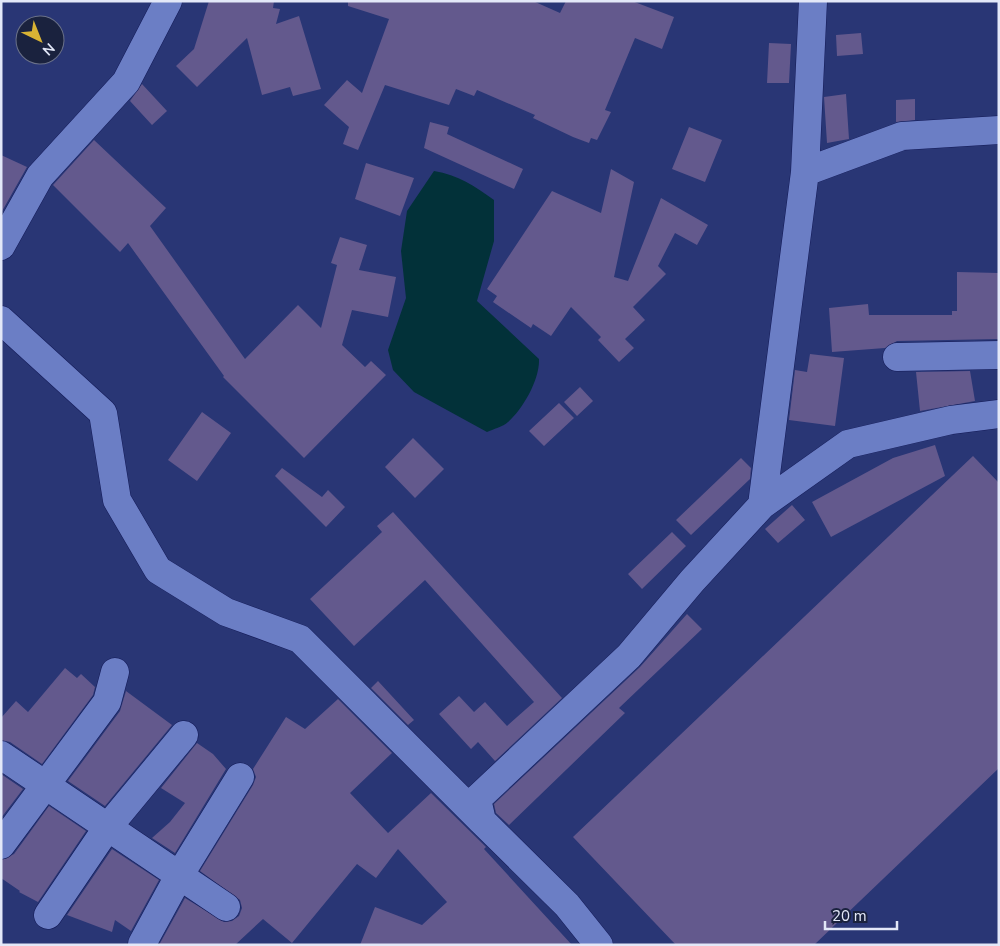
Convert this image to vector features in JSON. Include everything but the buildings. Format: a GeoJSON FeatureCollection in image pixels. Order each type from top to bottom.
{"type":"FeatureCollection","features":[{"type":"Feature","properties":{"kind":"street"},"geometry":{"type":"LineString","coordinates":[[1,246],[40,176],[126,82],[168,1]]}},
{"type":"Feature","properties":{"kind":"street"},"geometry":{"type":"LineString","coordinates":[[762,505],[805,172],[813,1]]}},
{"type":"Feature","properties":{"kind":"street"},"geometry":{"type":"LineString","coordinates":[[805,172],[902,136],[999,130]]}},
{"type":"Feature","properties":{"kind":"street"},"geometry":{"type":"LineString","coordinates":[[1,320],[103,413],[117,500],[158,570],[226,612],[300,638],[567,905],[599,945]]}},
{"type":"Feature","properties":{"kind":"street"},"geometry":{"type":"LineString","coordinates":[[897,357],[999,355]]}},
{"type":"Feature","properties":{"kind":"street"},"geometry":{"type":"LineString","coordinates":[[482,821],[477,799],[629,656],[692,580],[762,505],[848,444],[951,420],[999,414]]}},
{"type":"Feature","properties":{"kind":"street"},"geometry":{"type":"LineString","coordinates":[[1,845],[106,702],[115,672]]}},
{"type":"Feature","properties":{"kind":"street"},"geometry":{"type":"LineString","coordinates":[[48,915],[108,828],[184,736]]}},
{"type":"Feature","properties":{"kind":"street"},"geometry":{"type":"LineString","coordinates":[[1,755],[226,907]]}},
{"type":"Feature","properties":{"kind":"street"},"geometry":{"type":"LineString","coordinates":[[142,944],[179,876],[240,777]]}},
{"type":"Feature","properties":{"kind":"shaded area"},"geometry":{"type":"Polygon","coordinates":[[[434,171],[451,175],[466,182],[494,200],[494,241],[477,301],[539,359],[537,375],[525,402],[506,424],[487,432],[414,392],[393,370],[388,350],[406,298],[401,251],[407,211],[434,171]]]}}]}
